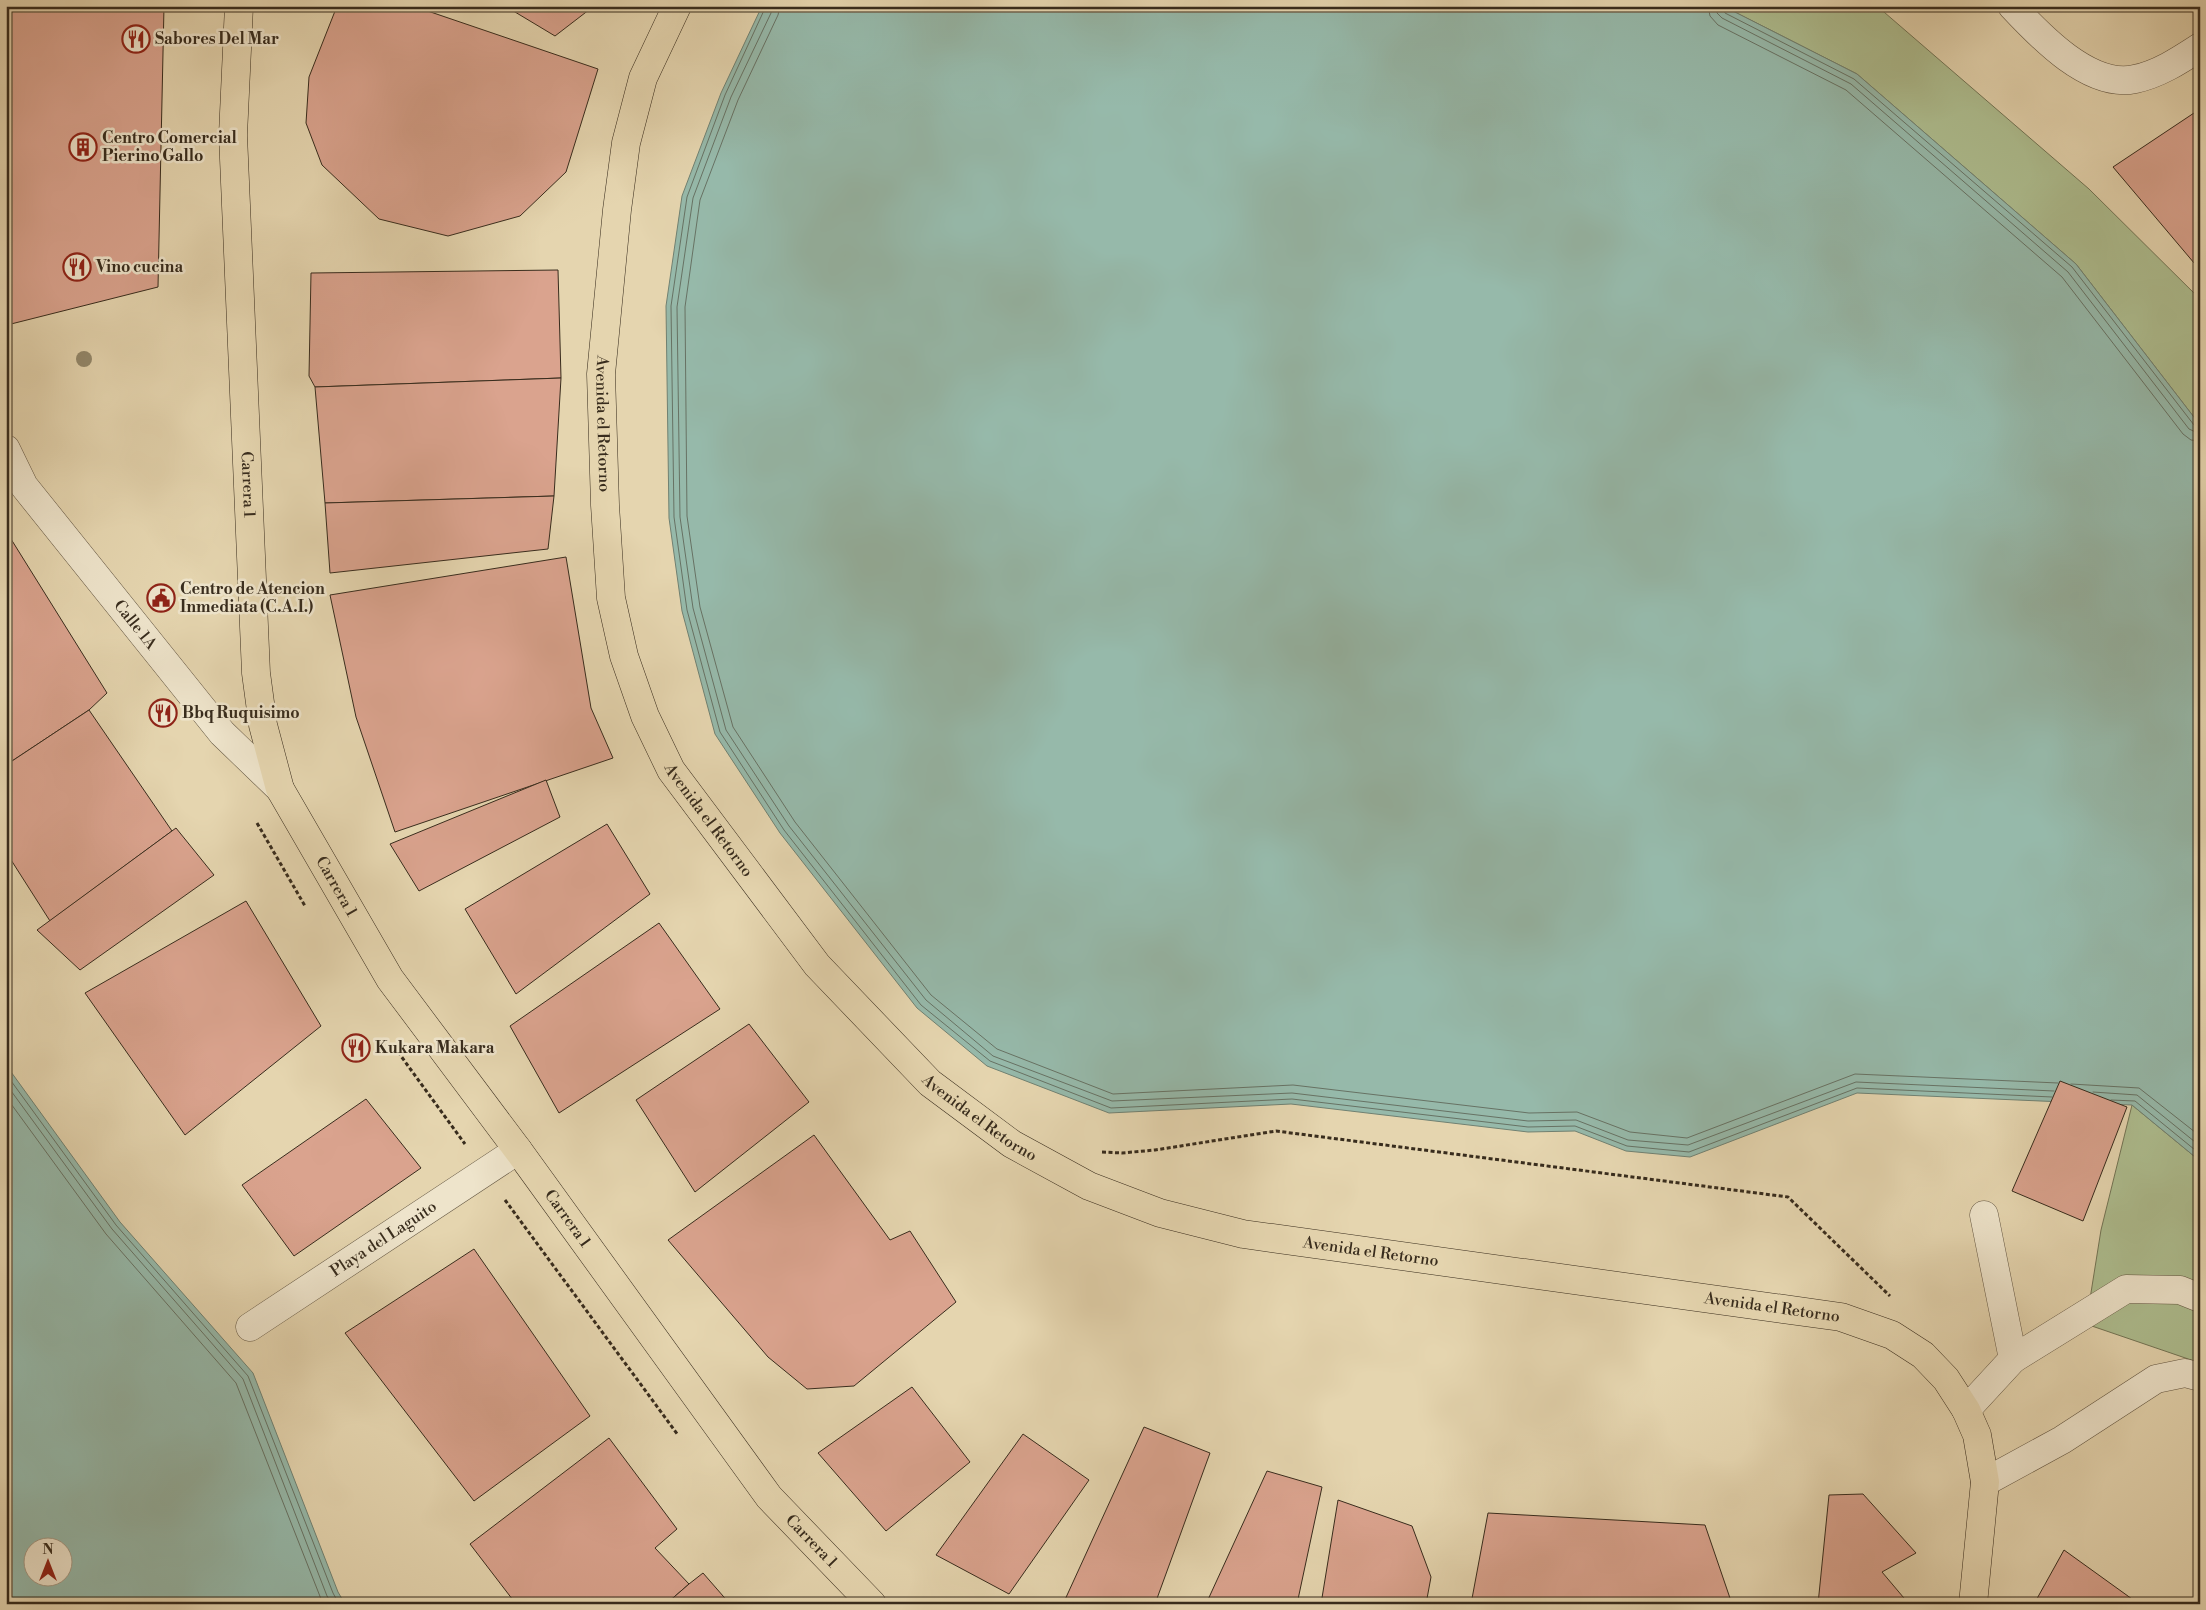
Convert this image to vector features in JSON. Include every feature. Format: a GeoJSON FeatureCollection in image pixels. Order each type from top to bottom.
{"type":"FeatureCollection","features":[{"type":"Feature","properties":{"kind":"main road","name":"Carrera 1"},"geometry":{"type":"LineString","coordinates":[[239,6],[233,136],[256,673],[263,725],[280,789],[390,979],[518,1150],[769,1497],[872,1604]]}},
{"type":"Feature","properties":{"kind":"main road","name":"Avenida el Retorno"},"geometry":{"type":"LineString","coordinates":[[676,6],[644,78],[626,143],[616,210],[601,374],[605,505],[611,598],[624,656],[645,716],[671,770],[817,965],[930,1083],[1012,1144],[1089,1186],[1160,1213],[1243,1234],[1841,1317],[1892,1335],[1922,1355],[1946,1379],[1966,1410],[1977,1435],[1985,1482],[1973,1604]]}},
{"type":"Feature","properties":{"kind":"street"},"geometry":{"type":"LineString","coordinates":[[2012,6],[2030,25],[2072,62],[2111,80],[2135,79],[2172,65],[2200,47]]}},
{"type":"Feature","properties":{"kind":"street","name":"Calle 1A"},"geometry":{"type":"LineString","coordinates":[[6,449],[15,492],[222,734],[280,789]]}},
{"type":"Feature","properties":{"kind":"street","name":"Playa del Laguito"},"geometry":{"type":"LineString","coordinates":[[250,1328],[518,1150]]}},
{"type":"Feature","properties":{"kind":"street"},"geometry":{"type":"LineString","coordinates":[[1984,1214],[2012,1359]]}},
{"type":"Feature","properties":{"kind":"street"},"geometry":{"type":"LineString","coordinates":[[1966,1410],[2012,1359],[2126,1288],[2180,1290],[2200,1298]]}},
{"type":"Feature","properties":{"kind":"street"},"geometry":{"type":"LineString","coordinates":[[1985,1482],[2062,1440],[2156,1379],[2186,1373],[2200,1378]]}},
{"type":"Feature","properties":{"kind":"path"},"geometry":{"type":"LineString","coordinates":[[256,819],[258,828],[309,914]]}},
{"type":"Feature","properties":{"kind":"path"},"geometry":{"type":"LineString","coordinates":[[394,1046],[684,1443]]}},
{"type":"Feature","properties":{"kind":"path"},"geometry":{"type":"LineString","coordinates":[[1097,1152],[1122,1153],[1155,1150],[1276,1131],[1788,1197],[1893,1300]]}},
{"type":"Feature","properties":{"kind":"shaded area"},"geometry":{"type":"Polygon","coordinates":[[[1723,6],[1877,6],[2089,189],[2200,299],[2200,425],[2076,264],[1857,74],[1723,6]]]}},
{"type":"Feature","properties":{"kind":"shaded area"},"geometry":{"type":"Polygon","coordinates":[[[2132,1105],[2200,1161],[2200,1363],[2086,1324],[2101,1230],[2132,1105]]]}},
{"type":"Feature","properties":{"kind":"water"},"geometry":{"type":"Polygon","coordinates":[[[762,6],[1723,6],[1857,74],[2076,264],[2200,425],[2200,1161],[2132,1105],[1857,1093],[1690,1157],[1626,1151],[1575,1131],[1528,1132],[1291,1104],[1109,1113],[987,1066],[917,1008],[780,833],[715,734],[682,611],[669,518],[666,306],[682,196],[721,93],[762,6]]]}},
{"type":"Feature","properties":{"kind":"water"},"geometry":{"type":"Polygon","coordinates":[[[6,1065],[120,1222],[253,1373],[338,1592],[345,1604],[6,1604],[6,1065]]]}},
{"type":"Feature","properties":{"kind":"building","name":"Centro Comercial Pierino Gallo"},"geometry":{"type":"Polygon","coordinates":[[[6,6],[164,6],[158,287],[7,325],[6,6]]]}},
{"type":"Feature","properties":{"kind":"building"},"geometry":{"type":"Polygon","coordinates":[[[337,6],[413,6],[598,69],[566,172],[520,216],[448,236],[379,219],[322,165],[306,123],[309,77],[337,6]]]}},
{"type":"Feature","properties":{"kind":"building"},"geometry":{"type":"Polygon","coordinates":[[[505,6],[594,6],[555,36],[505,6]]]}},
{"type":"Feature","properties":{"kind":"building"},"geometry":{"type":"Polygon","coordinates":[[[2200,109],[2200,270],[2113,167],[2200,109]]]}},
{"type":"Feature","properties":{"kind":"building"},"geometry":{"type":"Polygon","coordinates":[[[558,270],[561,378],[315,387],[309,376],[311,273],[558,270]]]}},
{"type":"Feature","properties":{"kind":"building"},"geometry":{"type":"Polygon","coordinates":[[[561,378],[554,496],[325,503],[315,387],[561,378]]]}},
{"type":"Feature","properties":{"kind":"building"},"geometry":{"type":"Polygon","coordinates":[[[554,496],[548,549],[330,573],[325,503],[554,496]]]}},
{"type":"Feature","properties":{"kind":"building"},"geometry":{"type":"Polygon","coordinates":[[[6,531],[107,693],[89,710],[6,765],[6,531]]]}},
{"type":"Feature","properties":{"kind":"building"},"geometry":{"type":"Polygon","coordinates":[[[566,557],[591,708],[613,758],[395,832],[356,717],[330,595],[566,557]]]}},
{"type":"Feature","properties":{"kind":"building"},"geometry":{"type":"Polygon","coordinates":[[[89,710],[172,831],[50,921],[6,852],[6,765],[89,710]]]}},
{"type":"Feature","properties":{"kind":"building"},"geometry":{"type":"Polygon","coordinates":[[[546,780],[560,817],[419,891],[390,844],[546,780]]]}},
{"type":"Feature","properties":{"kind":"building"},"geometry":{"type":"Polygon","coordinates":[[[607,824],[650,894],[516,994],[465,909],[607,824]]]}},
{"type":"Feature","properties":{"kind":"building"},"geometry":{"type":"Polygon","coordinates":[[[176,828],[214,875],[80,970],[37,930],[176,828]]]}},
{"type":"Feature","properties":{"kind":"building"},"geometry":{"type":"Polygon","coordinates":[[[246,901],[321,1026],[185,1135],[85,993],[246,901]]]}},
{"type":"Feature","properties":{"kind":"building"},"geometry":{"type":"Polygon","coordinates":[[[659,923],[720,1009],[559,1113],[510,1026],[659,923]]]}},
{"type":"Feature","properties":{"kind":"building"},"geometry":{"type":"Polygon","coordinates":[[[749,1024],[809,1102],[695,1192],[636,1100],[749,1024]]]}},
{"type":"Feature","properties":{"kind":"building"},"geometry":{"type":"Polygon","coordinates":[[[2060,1081],[2127,1107],[2083,1221],[2012,1191],[2060,1081]]]}},
{"type":"Feature","properties":{"kind":"building"},"geometry":{"type":"Polygon","coordinates":[[[366,1099],[421,1168],[294,1256],[242,1185],[366,1099]]]}},
{"type":"Feature","properties":{"kind":"building"},"geometry":{"type":"Polygon","coordinates":[[[814,1135],[890,1240],[910,1231],[956,1302],[854,1386],[807,1389],[768,1357],[668,1240],[814,1135]]]}},
{"type":"Feature","properties":{"kind":"building"},"geometry":{"type":"Polygon","coordinates":[[[474,1249],[590,1416],[474,1501],[345,1333],[474,1249]]]}},
{"type":"Feature","properties":{"kind":"building"},"geometry":{"type":"Polygon","coordinates":[[[912,1387],[970,1462],[886,1531],[818,1453],[912,1387]]]}},
{"type":"Feature","properties":{"kind":"building"},"geometry":{"type":"Polygon","coordinates":[[[1144,1427],[1210,1453],[1155,1604],[1063,1604],[1144,1427]]]}},
{"type":"Feature","properties":{"kind":"building"},"geometry":{"type":"Polygon","coordinates":[[[1023,1434],[1089,1480],[1009,1594],[936,1555],[1023,1434]]]}},
{"type":"Feature","properties":{"kind":"building"},"geometry":{"type":"Polygon","coordinates":[[[609,1438],[677,1529],[655,1548],[689,1584],[666,1604],[516,1604],[470,1544],[609,1438]]]}},
{"type":"Feature","properties":{"kind":"building"},"geometry":{"type":"Polygon","coordinates":[[[1267,1471],[1322,1487],[1297,1604],[1206,1604],[1267,1471]]]}},
{"type":"Feature","properties":{"kind":"building"},"geometry":{"type":"Polygon","coordinates":[[[1863,1494],[1916,1553],[1882,1572],[1909,1604],[1818,1604],[1829,1495],[1863,1494]]]}},
{"type":"Feature","properties":{"kind":"building"},"geometry":{"type":"Polygon","coordinates":[[[1338,1500],[1412,1526],[1431,1577],[1426,1604],[1321,1604],[1338,1500]]]}},
{"type":"Feature","properties":{"kind":"building"},"geometry":{"type":"Polygon","coordinates":[[[1488,1513],[1705,1525],[1732,1604],[1471,1604],[1488,1513]]]}},
{"type":"Feature","properties":{"kind":"building"},"geometry":{"type":"Polygon","coordinates":[[[2064,1550],[2139,1604],[2034,1604],[2064,1550]]]}},
{"type":"Feature","properties":{"kind":"building"},"geometry":{"type":"Polygon","coordinates":[[[703,1573],[730,1604],[666,1604],[689,1584],[703,1573]]]}},
{"type":"Feature","properties":{"kind":"place","name":"Sabores Del Mar"},"geometry":{"type":"Point","coordinates":[136,39]}},
{"type":"Feature","properties":{"kind":"place","name":"Centro Comercial Pierino Gallo"},"geometry":{"type":"Point","coordinates":[83,147]}},
{"type":"Feature","properties":{"kind":"place","name":"Vino cucina"},"geometry":{"type":"Point","coordinates":[77,267]}},
{"type":"Feature","properties":{"kind":"place","name":"Centro de Atencion Inmediata (C.A.I.)"},"geometry":{"type":"Point","coordinates":[161,598]}},
{"type":"Feature","properties":{"kind":"place","name":"Bbq Ruquisimo"},"geometry":{"type":"Point","coordinates":[163,713]}},
{"type":"Feature","properties":{"kind":"place","name":"Kukara Makara"},"geometry":{"type":"Point","coordinates":[356,1048]}}]}
